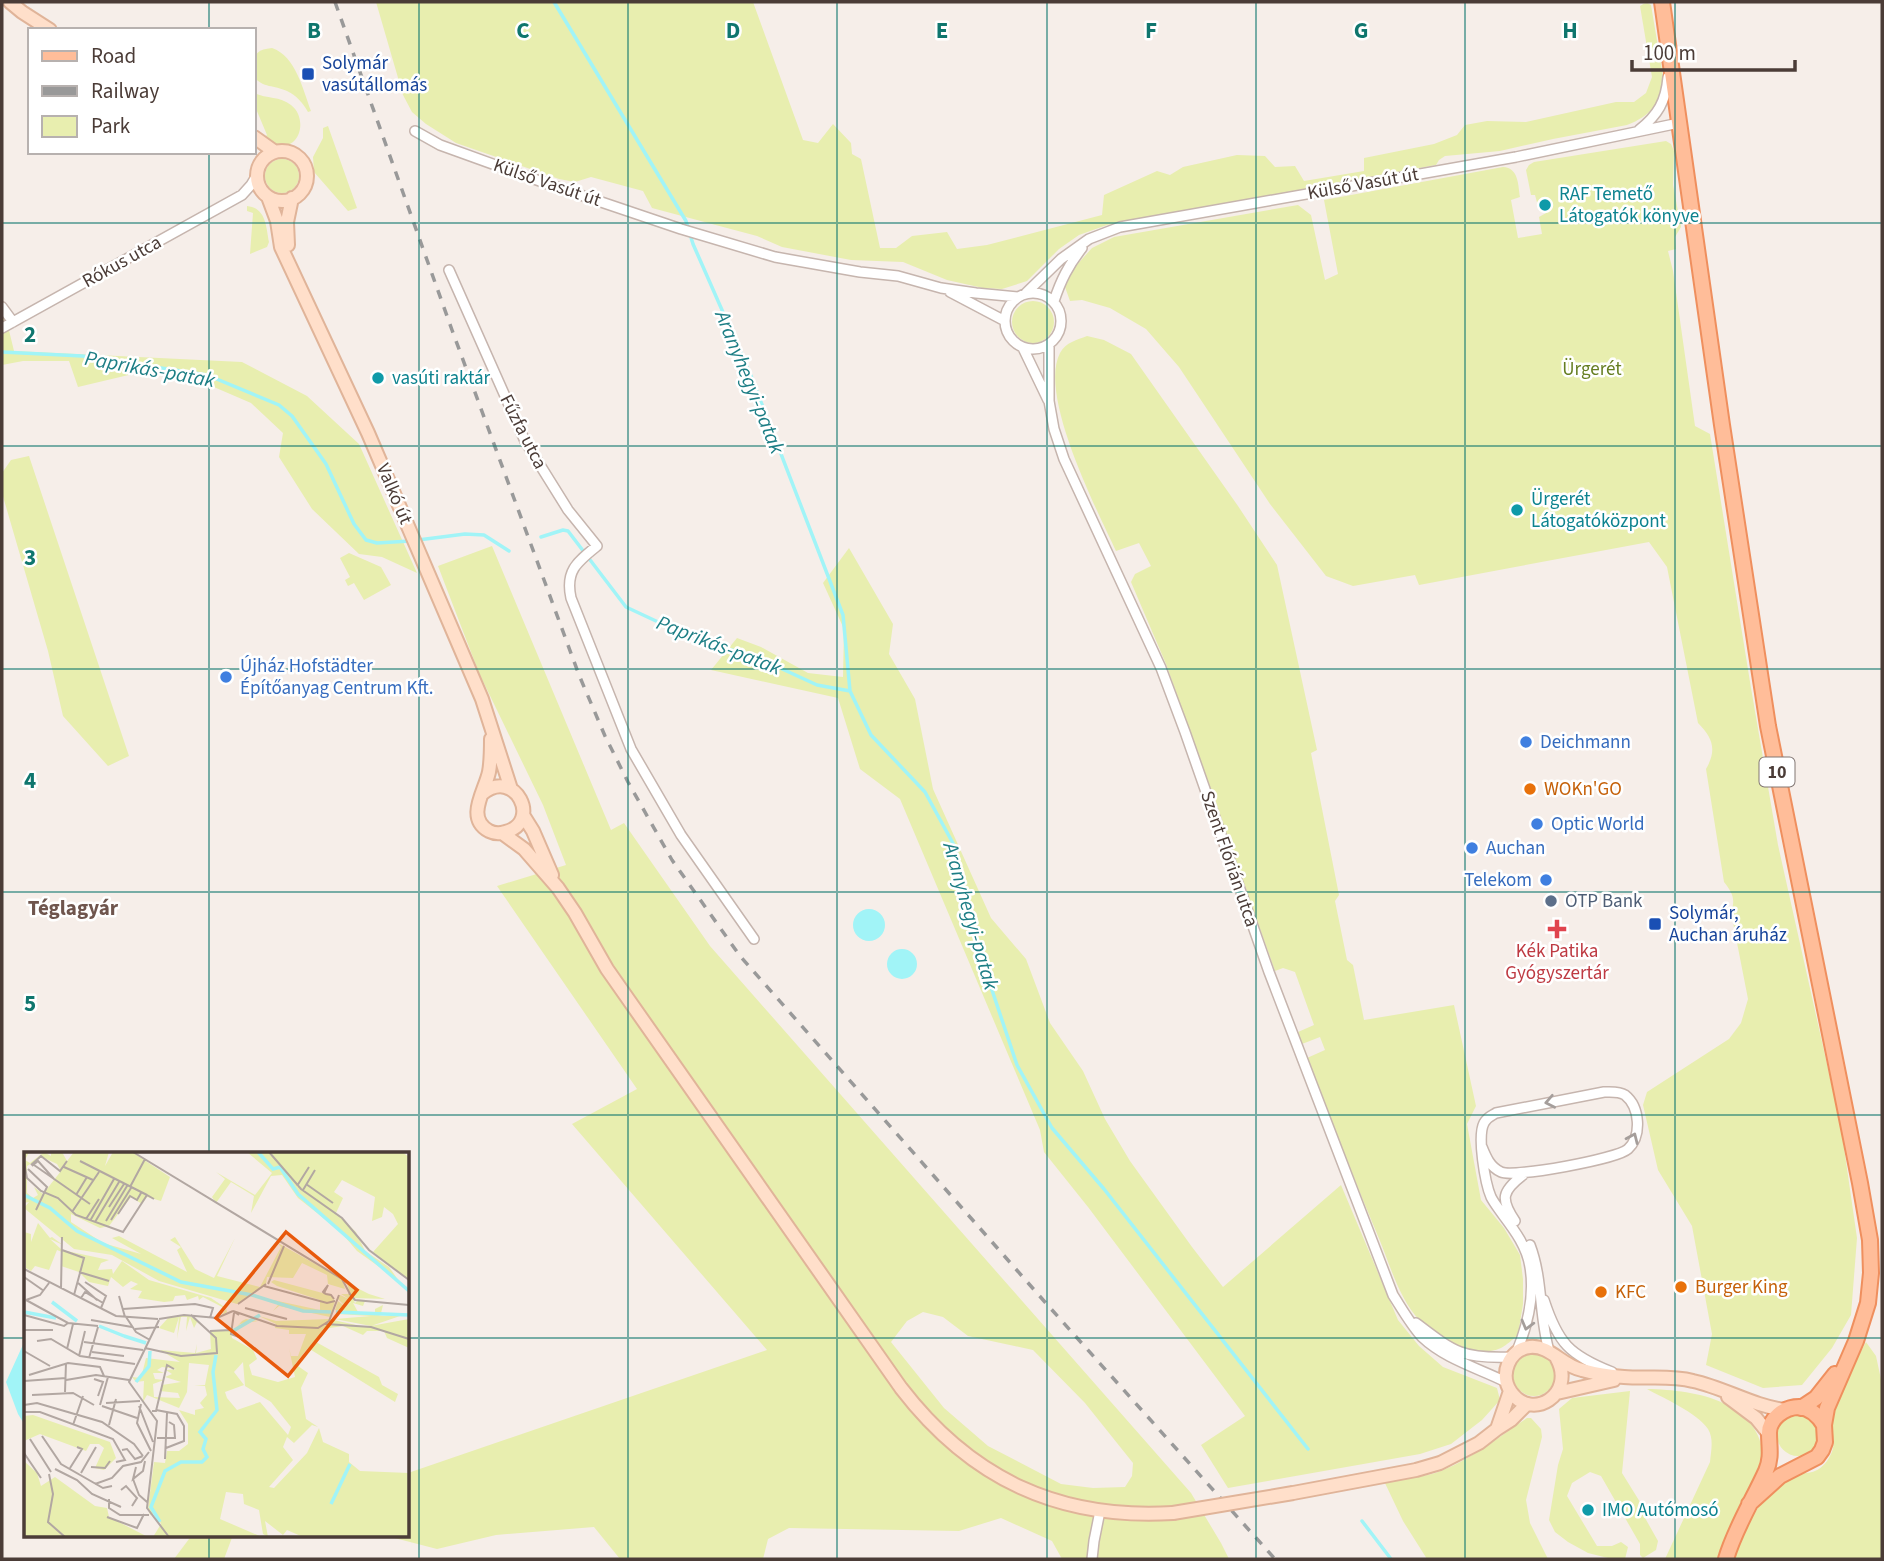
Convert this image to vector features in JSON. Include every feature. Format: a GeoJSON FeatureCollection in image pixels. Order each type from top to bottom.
{"type":"FeatureCollection","features":[{"type":"Feature","properties":{"kind":"main road","name":"10"},"geometry":{"type":"LineString","coordinates":[[1662,2],[1768,726],[1870,1240],[1868,1303],[1827,1408],[1822,1450],[1810,1462],[1780,1476],[1749,1504]]}},
{"type":"Feature","properties":{"kind":"main road","name":"10"},"geometry":{"type":"LineString","coordinates":[[1801,1408],[1824,1389],[1850,1353]]}},
{"type":"Feature","properties":{"kind":"main road"},"geometry":{"type":"LineString","coordinates":[[1785,1410],[1801,1408],[1815,1413],[1824,1425]]}},
{"type":"Feature","properties":{"kind":"main road","name":"10"},"geometry":{"type":"LineString","coordinates":[[1726,1559],[1740,1522],[1767,1469],[1772,1422],[1785,1410]]}},
{"type":"Feature","properties":{"kind":"main road"},"geometry":{"type":"LineString","coordinates":[[1770,1440],[1776,1455],[1784,1461],[1802,1464]]}},
{"type":"Feature","properties":{"kind":"street"},"geometry":{"type":"LineString","coordinates":[[10,2],[47,28]]}},
{"type":"Feature","properties":{"kind":"street"},"geometry":{"type":"LineString","coordinates":[[1638,131],[1657,114],[1664,102],[1669,50]]}},
{"type":"Feature","properties":{"kind":"street","name":"Külső Vasút út"},"geometry":{"type":"LineString","coordinates":[[1022,295],[1061,259],[1089,239],[1120,227],[1516,157],[1679,123]]}},
{"type":"Feature","properties":{"kind":"street","name":"Külső Vasút út"},"geometry":{"type":"LineString","coordinates":[[415,131],[440,145],[681,229],[775,257],[898,276],[942,288]]}},
{"type":"Feature","properties":{"kind":"street"},"geometry":{"type":"LineString","coordinates":[[256,138],[275,152],[295,155],[303,164],[306,177],[305,185],[292,198],[281,201],[267,196]]}},
{"type":"Feature","properties":{"kind":"street"},"geometry":{"type":"LineString","coordinates":[[258,171],[264,158],[275,152]]}},
{"type":"Feature","properties":{"kind":"street"},"geometry":{"type":"LineString","coordinates":[[253,154],[258,171],[258,183],[267,196],[277,221],[281,247],[290,266]]}},
{"type":"Feature","properties":{"kind":"street","name":"Rókus utca"},"geometry":{"type":"LineString","coordinates":[[2,328],[242,195],[258,171]]}},
{"type":"Feature","properties":{"kind":"street","name":"Rókus utca"},"geometry":{"type":"LineString","coordinates":[[242,195],[255,193],[267,196]]}},
{"type":"Feature","properties":{"kind":"street"},"geometry":{"type":"LineString","coordinates":[[290,266],[286,233],[292,198]]}},
{"type":"Feature","properties":{"kind":"street"},"geometry":{"type":"LineString","coordinates":[[1054,301],[1061,279],[1089,239]]}},
{"type":"Feature","properties":{"kind":"street","name":"Valkó út"},"geometry":{"type":"LineString","coordinates":[[290,266],[352,396],[417,547],[491,724],[512,789]]}},
{"type":"Feature","properties":{"kind":"street","name":"Fűzfa utca"},"geometry":{"type":"LineString","coordinates":[[449,270],[525,441],[594,549],[578,563],[570,575],[571,598],[631,749],[681,835],[754,939]]}},
{"type":"Feature","properties":{"kind":"street"},"geometry":{"type":"LineString","coordinates":[[942,288],[976,293],[1044,294],[1054,301],[1062,323],[1058,336],[1049,345],[1039,349],[1023,348],[1006,330],[1007,310],[1011,302],[1022,295]]}},
{"type":"Feature","properties":{"kind":"street"},"geometry":{"type":"LineString","coordinates":[[942,288],[1005,321]]}},
{"type":"Feature","properties":{"kind":"street"},"geometry":{"type":"LineString","coordinates":[[2,307],[13,322]]}},
{"type":"Feature","properties":{"kind":"street","name":"Szent Flórián utca"},"geometry":{"type":"LineString","coordinates":[[1049,345],[1049,401],[1063,459],[1161,668],[1299,1052],[1393,1296],[1421,1336],[1452,1357],[1508,1387]]}},
{"type":"Feature","properties":{"kind":"street","name":"Szent Flórián utca"},"geometry":{"type":"LineString","coordinates":[[1023,348],[1049,401]]}},
{"type":"Feature","properties":{"kind":"street"},"geometry":{"type":"LineString","coordinates":[[491,724],[491,758],[482,794],[477,803],[481,824],[496,834],[502,833],[516,827],[523,815]]}},
{"type":"Feature","properties":{"kind":"street"},"geometry":{"type":"LineString","coordinates":[[482,794],[499,786],[512,789],[522,800],[523,815],[558,888]]}},
{"type":"Feature","properties":{"kind":"street"},"geometry":{"type":"LineString","coordinates":[[502,833],[524,849],[558,888],[607,969],[914,1405],[967,1456],[1012,1484],[1050,1499],[1100,1511],[1141,1515],[1173,1513],[1416,1470],[1440,1463],[1479,1443],[1511,1420],[1527,1404]]}},
{"type":"Feature","properties":{"kind":"street"},"geometry":{"type":"LineString","coordinates":[[1482,1147],[1493,1168],[1507,1175],[1607,1158],[1630,1148],[1636,1137],[1638,1126],[1631,1101],[1621,1093],[1604,1092],[1496,1113],[1487,1117],[1481,1133],[1482,1147],[1490,1195],[1525,1248],[1530,1265],[1530,1316],[1515,1354],[1507,1365],[1505,1374],[1508,1387],[1517,1399],[1527,1404],[1536,1404],[1545,1402],[1557,1393],[1624,1377]]}},
{"type":"Feature","properties":{"kind":"street"},"geometry":{"type":"LineString","coordinates":[[1524,1174],[1511,1184],[1504,1198],[1505,1205],[1530,1245],[1538,1268],[1542,1319],[1553,1355],[1562,1367],[1563,1376],[1557,1393]]}},
{"type":"Feature","properties":{"kind":"street"},"geometry":{"type":"LineString","coordinates":[[1540,1288],[1556,1332],[1571,1351],[1596,1366],[1624,1377]]}},
{"type":"Feature","properties":{"kind":"street","name":"Szent Flórián utca"},"geometry":{"type":"LineString","coordinates":[[1409,1318],[1441,1343],[1461,1353],[1486,1358],[1515,1354]]}},
{"type":"Feature","properties":{"kind":"street"},"geometry":{"type":"LineString","coordinates":[[1515,1354],[1532,1347],[1541,1348],[1579,1370],[1624,1377],[1695,1381],[1771,1408],[1785,1410]]}},
{"type":"Feature","properties":{"kind":"street"},"geometry":{"type":"LineString","coordinates":[[1497,1429],[1508,1387]]}},
{"type":"Feature","properties":{"kind":"street"},"geometry":{"type":"LineString","coordinates":[[1713,1387],[1755,1418],[1770,1440]]}},
{"type":"Feature","properties":{"kind":"street"},"geometry":{"type":"LineString","coordinates":[[1092,1559],[1100,1511]]}},
{"type":"Feature","properties":{"kind":"green space"},"geometry":{"type":"Polygon","coordinates":[[[376,2],[753,2],[803,140],[818,143],[833,124],[851,143],[852,154],[861,159],[880,248],[896,248],[912,236],[947,232],[957,249],[987,245],[1102,215],[1104,195],[1157,171],[1170,175],[1183,167],[1237,155],[1265,156],[1275,167],[1295,166],[1304,181],[1364,171],[1364,158],[1434,144],[1457,135],[1465,125],[1487,121],[1526,122],[1616,102],[1634,102],[1646,93],[1652,77],[1640,6],[1646,3],[1651,5],[1663,76],[1654,107],[1643,117],[1627,125],[1500,151],[1445,156],[1436,165],[1107,225],[1079,235],[1059,249],[1027,281],[1002,289],[983,288],[947,280],[903,262],[851,260],[782,247],[757,236],[652,208],[643,191],[591,177],[575,182],[559,179],[456,143],[412,112],[403,95],[376,2]]]}},
{"type":"Feature","properties":{"kind":"green space"},"geometry":{"type":"Polygon","coordinates":[[[272,48],[280,52],[293,66],[311,111],[308,112],[290,93],[256,80],[256,54],[272,48]]]}},
{"type":"Feature","properties":{"kind":"green space"},"geometry":{"type":"Polygon","coordinates":[[[256,94],[282,100],[296,110],[299,117],[300,131],[293,142],[277,146],[263,139],[267,135],[256,109],[256,94]]]}},
{"type":"Feature","properties":{"kind":"green space"},"geometry":{"type":"Polygon","coordinates":[[[328,126],[357,208],[348,211],[314,172],[313,157],[323,138],[323,128],[328,126]]]}},
{"type":"Feature","properties":{"kind":"green space","name":"Ürgerét"},"geometry":{"type":"Polygon","coordinates":[[[1666,141],[1674,151],[1673,185],[1681,227],[1675,237],[1676,249],[1668,251],[1695,426],[1710,434],[1778,845],[1841,1127],[1857,1238],[1851,1315],[1832,1348],[1802,1385],[1763,1388],[1706,1365],[1712,1334],[1692,1226],[1658,1170],[1643,1105],[1647,1092],[1729,1039],[1741,1023],[1748,999],[1731,912],[1733,899],[1724,882],[1706,769],[1712,756],[1712,745],[1698,723],[1667,567],[1649,542],[1419,585],[1415,575],[1353,586],[1326,576],[1270,504],[1179,367],[1146,329],[1110,308],[1082,300],[1070,301],[1065,287],[1074,268],[1092,248],[1114,237],[1298,205],[1311,215],[1325,280],[1338,274],[1324,200],[1503,167],[1512,170],[1518,182],[1520,197],[1511,200],[1518,238],[1542,234],[1539,217],[1546,213],[1545,207],[1538,206],[1535,195],[1531,195],[1526,170],[1529,165],[1666,141]]]}},
{"type":"Feature","properties":{"kind":"green space"},"geometry":{"type":"Polygon","coordinates":[[[282,159],[294,164],[299,176],[294,188],[282,193],[270,188],[265,176],[270,164],[282,159]]]}},
{"type":"Feature","properties":{"kind":"green space"},"geometry":{"type":"Polygon","coordinates":[[[247,206],[262,214],[269,242],[267,247],[250,254],[253,213],[247,211],[247,206]]]}},
{"type":"Feature","properties":{"kind":"green space"},"geometry":{"type":"Polygon","coordinates":[[[1033,301],[1048,307],[1054,322],[1048,337],[1033,343],[1018,337],[1012,322],[1018,307],[1033,301]]]}},
{"type":"Feature","properties":{"kind":"green space"},"geometry":{"type":"Polygon","coordinates":[[[2,312],[14,351],[242,362],[307,396],[359,444],[417,573],[382,557],[359,554],[312,509],[279,457],[283,433],[251,403],[186,375],[137,373],[78,387],[69,361],[23,361],[2,365],[2,312]]]}},
{"type":"Feature","properties":{"kind":"green space"},"geometry":{"type":"Polygon","coordinates":[[[1087,336],[1104,340],[1131,354],[1277,565],[1317,750],[1311,753],[1339,895],[1335,901],[1347,960],[1353,965],[1364,1020],[1454,1005],[1476,1106],[1467,1124],[1481,1200],[1504,1228],[1520,1255],[1523,1304],[1518,1335],[1501,1348],[1479,1352],[1468,1350],[1436,1335],[1413,1313],[1392,1273],[1307,1058],[1325,1050],[1320,1037],[1302,1044],[1298,1032],[1314,1025],[1295,972],[1283,968],[1275,971],[1166,664],[1131,582],[1135,574],[1151,566],[1139,543],[1116,551],[1084,481],[1063,423],[1055,372],[1060,353],[1069,344],[1087,336]]]}},
{"type":"Feature","properties":{"kind":"green space"},"geometry":{"type":"Polygon","coordinates":[[[29,456],[129,756],[108,766],[63,716],[48,651],[2,493],[2,473],[11,460],[29,456]]]}},
{"type":"Feature","properties":{"kind":"green space"},"geometry":{"type":"Polygon","coordinates":[[[492,546],[611,830],[624,823],[710,946],[1191,1493],[1229,1559],[1062,1559],[1052,1541],[1001,1518],[959,1531],[789,1528],[768,1539],[763,1559],[620,1559],[594,1527],[496,1535],[437,1549],[387,1536],[410,1536],[410,1472],[767,1350],[572,1124],[637,1089],[497,886],[566,865],[543,805],[479,673],[438,566],[492,546]],[[923,1312],[907,1321],[891,1342],[944,1408],[988,1446],[1061,1484],[1093,1488],[1125,1487],[1132,1476],[1133,1463],[1085,1403],[1033,1350],[968,1336],[943,1317],[923,1312]]]}},
{"type":"Feature","properties":{"kind":"green space"},"geometry":{"type":"Polygon","coordinates":[[[849,548],[893,624],[889,654],[915,699],[933,789],[991,918],[1026,959],[1050,1023],[1083,1071],[1105,1119],[1130,1161],[1223,1287],[1341,1185],[1398,1320],[1419,1346],[1443,1367],[1497,1388],[1500,1400],[1482,1420],[1451,1444],[1420,1454],[1228,1488],[1201,1445],[1245,1416],[1044,1152],[1040,1130],[900,799],[860,769],[838,698],[711,670],[737,638],[761,647],[808,673],[843,677],[844,629],[823,583],[849,548]]]}},
{"type":"Feature","properties":{"kind":"green space"},"geometry":{"type":"Polygon","coordinates":[[[349,553],[381,567],[391,585],[364,600],[354,583],[348,586],[345,580],[350,577],[340,558],[349,553]]]}},
{"type":"Feature","properties":{"kind":"green space"},"geometry":{"type":"Polygon","coordinates":[[[1866,1342],[1876,1356],[1882,1384],[1882,1559],[1733,1559],[1747,1525],[1771,1491],[1789,1477],[1818,1470],[1827,1461],[1833,1448],[1833,1408],[1866,1342]]]}},
{"type":"Feature","properties":{"kind":"green space"},"geometry":{"type":"Polygon","coordinates":[[[1534,1354],[1549,1360],[1555,1375],[1549,1390],[1534,1396],[1519,1390],[1513,1375],[1519,1360],[1534,1354]]]}},
{"type":"Feature","properties":{"kind":"green space"},"geometry":{"type":"Polygon","coordinates":[[[1647,1389],[1686,1392],[1724,1403],[1740,1413],[1753,1426],[1761,1443],[1764,1465],[1726,1534],[1717,1559],[1665,1559],[1710,1462],[1712,1441],[1708,1429],[1696,1417],[1647,1389]]]}},
{"type":"Feature","properties":{"kind":"green space"},"geometry":{"type":"Polygon","coordinates":[[[1630,1391],[1622,1473],[1640,1502],[1640,1509],[1658,1541],[1656,1550],[1643,1558],[1640,1555],[1640,1544],[1601,1476],[1590,1472],[1572,1483],[1567,1496],[1597,1546],[1612,1546],[1621,1542],[1628,1547],[1625,1559],[1612,1559],[1588,1553],[1568,1542],[1555,1532],[1549,1520],[1563,1449],[1559,1409],[1572,1398],[1630,1391]]]}},
{"type":"Feature","properties":{"kind":"green space"},"geometry":{"type":"Polygon","coordinates":[[[1798,1414],[1813,1420],[1819,1435],[1813,1450],[1798,1456],[1783,1450],[1777,1435],[1783,1420],[1798,1414]]]}},
{"type":"Feature","properties":{"kind":"green space"},"geometry":{"type":"Polygon","coordinates":[[[1527,1418],[1531,1418],[1541,1429],[1542,1437],[1526,1500],[1530,1523],[1548,1559],[1427,1559],[1403,1521],[1384,1481],[1443,1470],[1476,1453],[1527,1418]]]}},
{"type":"Feature","properties":{"kind":"green space"},"geometry":{"type":"Polygon","coordinates":[[[191,1536],[233,1536],[224,1559],[174,1559],[191,1536]]]}},
{"type":"Feature","properties":{"kind":"water"},"geometry":{"type":"Polygon","coordinates":[[[869,909],[880,914],[885,925],[880,936],[869,941],[858,936],[853,925],[858,914],[869,909]]]}},
{"type":"Feature","properties":{"kind":"water"},"geometry":{"type":"Polygon","coordinates":[[[902,949],[913,953],[917,964],[913,975],[902,979],[891,975],[887,964],[891,953],[902,949]]]}},
{"type":"Feature","properties":{"kind":"water"},"geometry":{"type":"Polygon","coordinates":[[[24,1342],[24,1424],[18,1414],[6,1382],[24,1342]]]}},
{"type":"Feature","properties":{"kind":"waterway","name":"Aranyhegyi-patak"},"geometry":{"type":"LineString","coordinates":[[554,2],[686,221],[693,244],[751,376],[843,615],[850,691],[871,735],[925,792],[955,847],[980,954],[1017,1065],[1052,1128],[1104,1189],[1308,1449]]}},
{"type":"Feature","properties":{"kind":"waterway","name":"Paprikás-patak"},"geometry":{"type":"LineString","coordinates":[[2,352],[82,356],[207,375],[279,405],[292,416],[326,464],[354,524],[366,540],[377,543],[410,541]]}},
{"type":"Feature","properties":{"kind":"waterway","name":"Paprikás-patak"},"geometry":{"type":"LineString","coordinates":[[541,537],[568,531],[626,607],[701,642],[754,656],[817,685],[850,691]]}},
{"type":"Feature","properties":{"kind":"waterway","name":"Paprikás-patak"},"geometry":{"type":"LineString","coordinates":[[418,540],[465,534],[484,535],[509,551]]}},
{"type":"Feature","properties":{"kind":"waterway","name":"Aranyhegyi-patak"},"geometry":{"type":"LineString","coordinates":[[1362,1521],[1391,1559]]}},
{"type":"Feature","properties":{"kind":"railway"},"geometry":{"type":"LineString","coordinates":[[335,2],[579,675],[628,782],[672,860],[740,956],[1275,1559]]}},
{"type":"Feature","properties":{"kind":"place","name":"Solymár vasútállomás"},"geometry":{"type":"Point","coordinates":[308,74]}},
{"type":"Feature","properties":{"kind":"place","name":"RAF Temető Látogatók könyve"},"geometry":{"type":"Point","coordinates":[1545,205]}},
{"type":"Feature","properties":{"kind":"place","name":"vasúti raktár"},"geometry":{"type":"Point","coordinates":[378,378]}},
{"type":"Feature","properties":{"kind":"place","name":"Ürgerét Látogatóközpont"},"geometry":{"type":"Point","coordinates":[1517,510]}},
{"type":"Feature","properties":{"kind":"place","name":"Újház Hofstädter Építőanyag Centrum Kft."},"geometry":{"type":"Point","coordinates":[226,677]}},
{"type":"Feature","properties":{"kind":"place","name":"Deichmann"},"geometry":{"type":"Point","coordinates":[1526,742]}},
{"type":"Feature","properties":{"kind":"place","name":"WOKn'GO"},"geometry":{"type":"Point","coordinates":[1530,789]}},
{"type":"Feature","properties":{"kind":"place","name":"Optic World"},"geometry":{"type":"Point","coordinates":[1537,824]}},
{"type":"Feature","properties":{"kind":"place","name":"Auchan"},"geometry":{"type":"Point","coordinates":[1472,848]}},
{"type":"Feature","properties":{"kind":"place","name":"Telekom"},"geometry":{"type":"Point","coordinates":[1546,880]}},
{"type":"Feature","properties":{"kind":"place","name":"OTP Bank"},"geometry":{"type":"Point","coordinates":[1551,901]}},
{"type":"Feature","properties":{"kind":"place","name":"Solymár, Auchan áruház"},"geometry":{"type":"Point","coordinates":[1655,924]}},
{"type":"Feature","properties":{"kind":"place","name":"Kék Patika Gyógyszertár"},"geometry":{"type":"Point","coordinates":[1557,929]}},
{"type":"Feature","properties":{"kind":"place","name":"Burger King"},"geometry":{"type":"Point","coordinates":[1681,1287]}},
{"type":"Feature","properties":{"kind":"place","name":"KFC"},"geometry":{"type":"Point","coordinates":[1601,1292]}},
{"type":"Feature","properties":{"kind":"place","name":"IMO Autómosó"},"geometry":{"type":"Point","coordinates":[1588,1510]}},
{"type":"Feature","properties":{"kind":"district","name":"Téglagyár"},"geometry":{"type":"Point","coordinates":[73,908]}}]}
